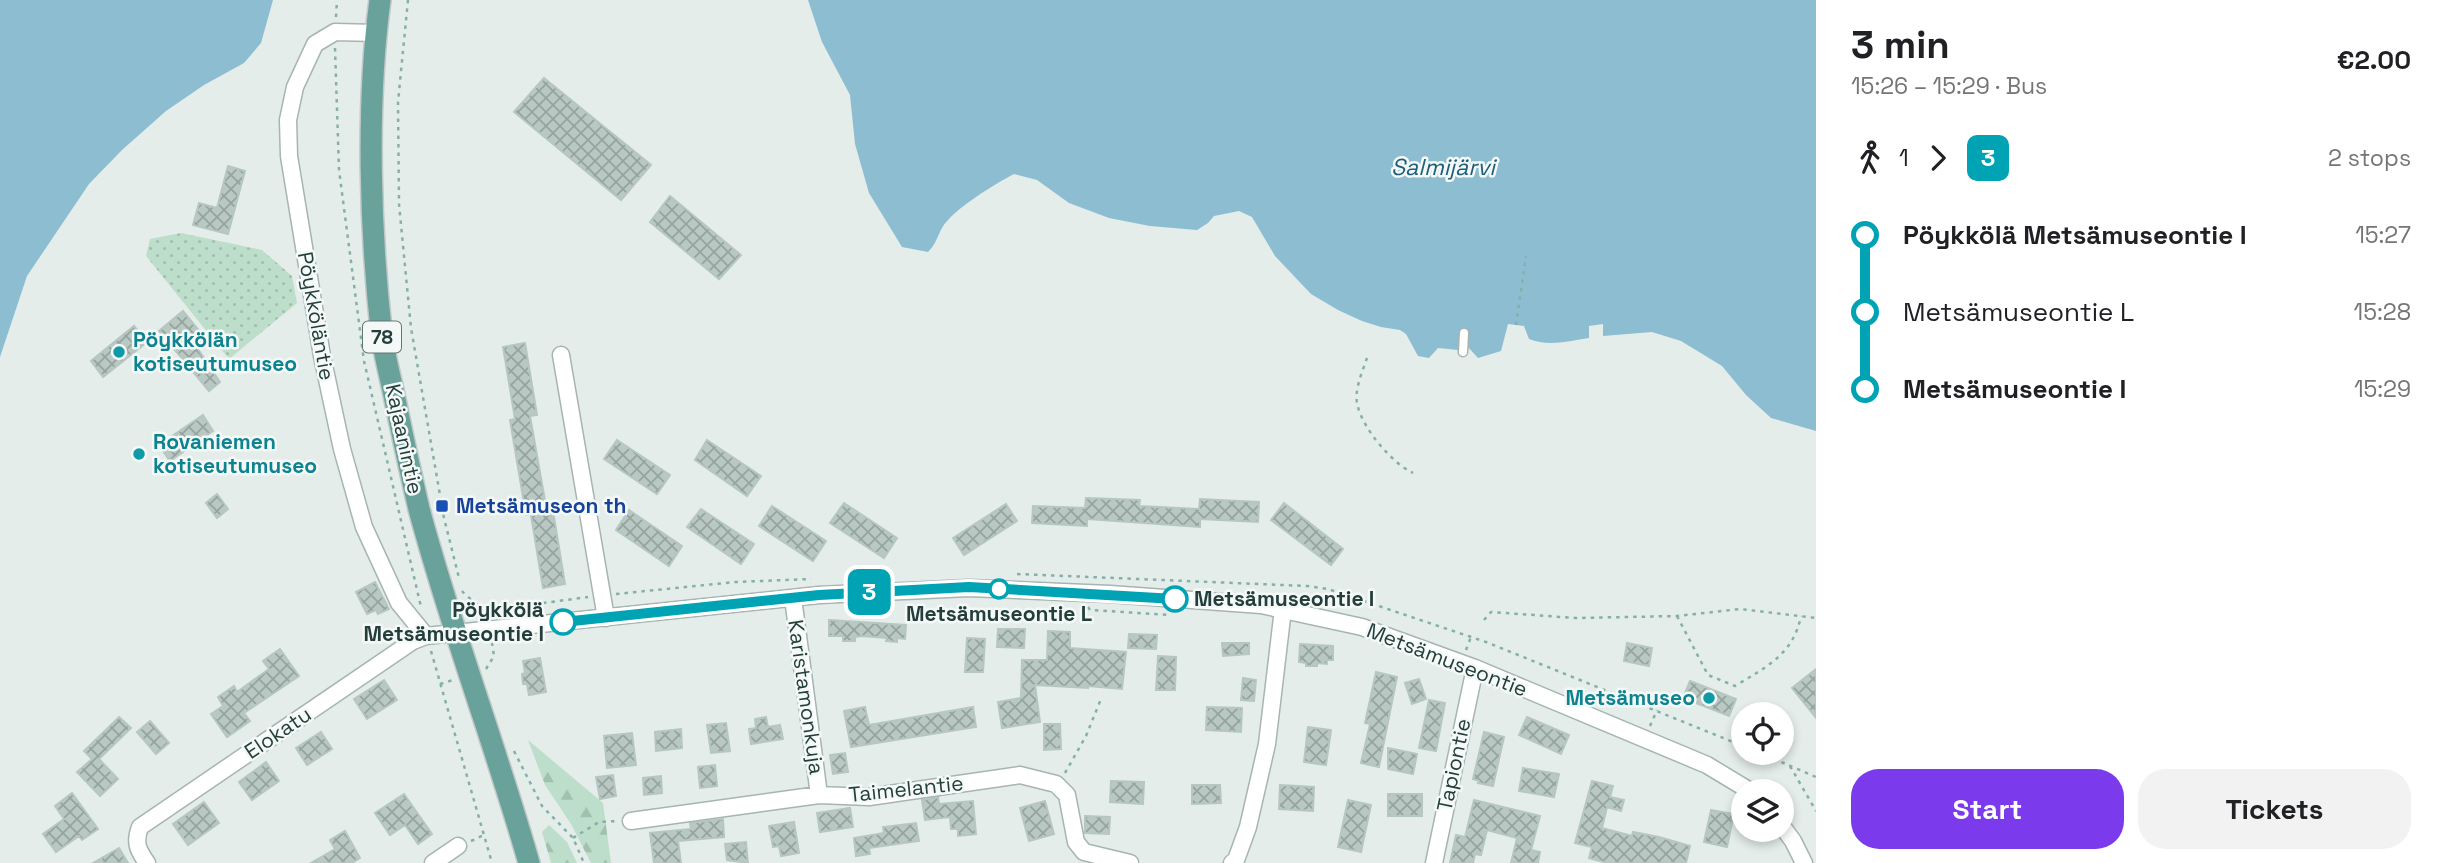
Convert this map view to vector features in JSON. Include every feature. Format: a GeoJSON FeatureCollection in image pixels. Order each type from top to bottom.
{"type":"FeatureCollection","features":[{"type":"Feature","properties":{"kind":"main road","name":"Kajaanintie"},"geometry":{"type":"LineString","coordinates":[[380,0],[376,33],[372,141],[375,240],[383,340],[419,509],[529,863]]}},
{"type":"Feature","properties":{"kind":"street","name":"Pöykköläntie"},"geometry":{"type":"LineString","coordinates":[[376,33],[335,32],[315,44],[295,87],[288,120],[289,156],[322,356],[342,449],[363,527],[399,603],[426,636]]}},
{"type":"Feature","properties":{"kind":"street"},"geometry":{"type":"LineString","coordinates":[[561,355],[606,618]]}},
{"type":"Feature","properties":{"kind":"street","name":"Metsämuseontie"},"geometry":{"type":"LineString","coordinates":[[456,633],[819,595],[969,587],[1110,594],[1283,609],[1362,627],[1475,668],[1644,737],[1707,765],[1731,780]]}},
{"type":"Feature","properties":{"kind":"street","name":"Karistamonkuja"},"geometry":{"type":"LineString","coordinates":[[793,598],[818,795]]}},
{"type":"Feature","properties":{"kind":"street"},"geometry":{"type":"LineString","coordinates":[[1232,863],[1236,860],[1248,827],[1267,744],[1283,609]]}},
{"type":"Feature","properties":{"kind":"street","name":"Elokatu"},"geometry":{"type":"LineString","coordinates":[[147,863],[138,851],[135,840],[140,827],[413,641],[426,636],[456,633]]}},
{"type":"Feature","properties":{"kind":"street","name":"Tapiontie"},"geometry":{"type":"LineString","coordinates":[[1434,863],[1475,668]]}},
{"type":"Feature","properties":{"kind":"street","name":"Taimelantie"},"geometry":{"type":"LineString","coordinates":[[631,821],[818,795],[869,797],[1020,775],[1056,783]]}},
{"type":"Feature","properties":{"kind":"street"},"geometry":{"type":"LineString","coordinates":[[1056,783],[1067,795],[1076,842],[1084,852],[1130,863]]}},
{"type":"Feature","properties":{"kind":"street"},"geometry":{"type":"LineString","coordinates":[[1794,842],[1804,863]]}},
{"type":"Feature","properties":{"kind":"street"},"geometry":{"type":"LineString","coordinates":[[433,863],[458,846]]}},
{"type":"Feature","properties":{"kind":"lane"},"geometry":{"type":"LineString","coordinates":[[1463,352],[1464,333]]}},
{"type":"Feature","properties":{"kind":"path"},"geometry":{"type":"LineString","coordinates":[[408,0],[398,102],[399,204],[411,328],[444,518],[458,578]]}},
{"type":"Feature","properties":{"kind":"path"},"geometry":{"type":"LineString","coordinates":[[1516,325],[1526,256]]}},
{"type":"Feature","properties":{"kind":"path"},"geometry":{"type":"LineString","coordinates":[[1367,358],[1357,390],[1357,406],[1367,426],[1390,457],[1399,467],[1413,473]]}},
{"type":"Feature","properties":{"kind":"path"},"geometry":{"type":"LineString","coordinates":[[1012,574],[1328,589],[1486,642],[1731,741]]}},
{"type":"Feature","properties":{"kind":"path"},"geometry":{"type":"LineString","coordinates":[[484,611],[602,595],[735,582],[819,579]]}},
{"type":"Feature","properties":{"kind":"path"},"geometry":{"type":"LineString","coordinates":[[461,590],[484,611],[490,630],[494,656],[486,670]]}},
{"type":"Feature","properties":{"kind":"path"},"geometry":{"type":"LineString","coordinates":[[1484,620],[1491,612],[1576,618],[1677,616],[1740,609],[1816,618]]}},
{"type":"Feature","properties":{"kind":"path"},"geometry":{"type":"LineString","coordinates":[[1677,616],[1708,675],[1735,686],[1781,658],[1798,628],[1801,616]]}},
{"type":"Feature","properties":{"kind":"path"},"geometry":{"type":"LineString","coordinates":[[1056,783],[1072,763],[1101,699]]}},
{"type":"Feature","properties":{"kind":"path"},"geometry":{"type":"LineString","coordinates":[[1644,737],[1657,710]]}},
{"type":"Feature","properties":{"kind":"path"},"geometry":{"type":"LineString","coordinates":[[514,751],[542,806],[573,838],[584,863]]}},
{"type":"Feature","properties":{"kind":"path"},"geometry":{"type":"LineString","coordinates":[[1790,766],[1816,777]]}},
{"type":"Feature","properties":{"kind":"path"},"geometry":{"type":"LineString","coordinates":[[1790,766],[1816,811]]}},
{"type":"Feature","properties":{"kind":"path"},"geometry":{"type":"LineString","coordinates":[[573,838],[600,822],[631,821]]}},
{"type":"Feature","properties":{"kind":"green space"},"geometry":{"type":"Polygon","coordinates":[[[181,233],[262,250],[292,276],[297,303],[229,359],[146,256],[150,239],[181,233]]]}},
{"type":"Feature","properties":{"kind":"green space"},"geometry":{"type":"Polygon","coordinates":[[[528,740],[603,803],[611,863],[591,863],[571,824],[545,785],[528,740]]]}},
{"type":"Feature","properties":{"kind":"green space"},"geometry":{"type":"Polygon","coordinates":[[[549,825],[567,842],[577,863],[551,863],[542,832],[549,825]]]}},
{"type":"Feature","properties":{"kind":"water"},"geometry":{"type":"Polygon","coordinates":[[[0,0],[273,0],[261,43],[244,63],[204,85],[166,111],[89,184],[27,276],[0,357],[0,0]]]}},
{"type":"Feature","properties":{"kind":"water","name":"Salmijärvi"},"geometry":{"type":"Polygon","coordinates":[[[808,0],[1816,0],[1816,431],[1771,418],[1746,395],[1722,366],[1681,341],[1652,332],[1603,336],[1603,324],[1589,326],[1589,338],[1544,343],[1529,339],[1524,326],[1508,324],[1501,351],[1478,358],[1468,347],[1458,346],[1458,350],[1438,348],[1429,358],[1418,356],[1406,334],[1400,330],[1362,321],[1311,294],[1275,256],[1252,217],[1239,211],[1214,216],[1197,230],[1150,226],[1109,218],[1069,203],[1037,180],[1014,174],[955,213],[942,228],[928,252],[902,247],[869,193],[855,144],[850,95],[822,42],[808,0]]]}},
{"type":"Feature","properties":{"kind":"building"},"geometry":{"type":"Polygon","coordinates":[[[544,78],[651,165],[621,200],[514,112],[544,78]]]}},
{"type":"Feature","properties":{"kind":"building"},"geometry":{"type":"Polygon","coordinates":[[[228,166],[245,171],[228,234],[193,225],[199,203],[217,208],[228,166]]]}},
{"type":"Feature","properties":{"kind":"building"},"geometry":{"type":"Polygon","coordinates":[[[670,196],[741,255],[719,279],[650,222],[670,196]]]}},
{"type":"Feature","properties":{"kind":"building"},"geometry":{"type":"Polygon","coordinates":[[[183,311],[205,338],[196,346],[220,382],[209,391],[159,331],[183,311]]]}},
{"type":"Feature","properties":{"kind":"building","name":"Pöykkölän kotiseutumuseo"},"geometry":{"type":"Polygon","coordinates":[[[134,326],[147,342],[103,377],[91,361],[134,326]]]}},
{"type":"Feature","properties":{"kind":"building"},"geometry":{"type":"Polygon","coordinates":[[[525,343],[537,415],[530,416],[547,512],[553,511],[565,584],[543,588],[531,515],[526,515],[510,420],[515,419],[503,347],[525,343]]]}},
{"type":"Feature","properties":{"kind":"building"},"geometry":{"type":"Polygon","coordinates":[[[203,415],[213,431],[170,461],[159,445],[203,415]]]}},
{"type":"Feature","properties":{"kind":"building"},"geometry":{"type":"Polygon","coordinates":[[[617,440],[670,475],[657,494],[604,459],[617,440]]]}},
{"type":"Feature","properties":{"kind":"building"},"geometry":{"type":"Polygon","coordinates":[[[707,440],[761,476],[747,496],[695,460],[707,440]]]}},
{"type":"Feature","properties":{"kind":"building"},"geometry":{"type":"Polygon","coordinates":[[[217,494],[228,509],[217,518],[206,503],[217,494]]]}},
{"type":"Feature","properties":{"kind":"building"},"geometry":{"type":"Polygon","coordinates":[[[1086,498],[1140,500],[1139,506],[1199,509],[1200,499],[1259,502],[1258,522],[1200,519],[1200,527],[1087,519],[1087,526],[1032,523],[1033,506],[1085,508],[1086,498]]]}},
{"type":"Feature","properties":{"kind":"building"},"geometry":{"type":"Polygon","coordinates":[[[844,503],[897,538],[884,558],[830,523],[844,503]]]}},
{"type":"Feature","properties":{"kind":"building"},"geometry":{"type":"Polygon","coordinates":[[[1284,503],[1343,549],[1331,565],[1271,520],[1284,503]]]}},
{"type":"Feature","properties":{"kind":"building"},"geometry":{"type":"Polygon","coordinates":[[[1006,504],[1017,521],[964,555],[953,538],[1006,504]]]}},
{"type":"Feature","properties":{"kind":"building"},"geometry":{"type":"Polygon","coordinates":[[[772,506],[826,541],[813,561],[759,526],[772,506]]]}},
{"type":"Feature","properties":{"kind":"building"},"geometry":{"type":"Polygon","coordinates":[[[701,509],[754,544],[741,564],[687,527],[701,509]]]}},
{"type":"Feature","properties":{"kind":"building"},"geometry":{"type":"Polygon","coordinates":[[[629,510],[682,546],[669,566],[616,530],[629,510]]]}},
{"type":"Feature","properties":{"kind":"building"},"geometry":{"type":"Polygon","coordinates":[[[375,582],[389,609],[378,614],[376,610],[367,614],[356,592],[375,582]]]}},
{"type":"Feature","properties":{"kind":"building"},"geometry":{"type":"Polygon","coordinates":[[[829,620],[906,625],[905,639],[897,638],[897,642],[886,641],[887,638],[862,636],[855,637],[855,641],[843,641],[843,636],[829,636],[829,620]]]}},
{"type":"Feature","properties":{"kind":"building"},"geometry":{"type":"Polygon","coordinates":[[[998,629],[1025,629],[1024,648],[997,647],[998,629]]]}},
{"type":"Feature","properties":{"kind":"building"},"geometry":{"type":"Polygon","coordinates":[[[1048,631],[1070,632],[1070,648],[1126,652],[1122,689],[1035,685],[1040,722],[1002,728],[998,702],[1021,698],[1022,660],[1047,660],[1048,631]]]}},
{"type":"Feature","properties":{"kind":"building"},"geometry":{"type":"Polygon","coordinates":[[[1129,634],[1157,635],[1156,649],[1128,648],[1129,634]]]}},
{"type":"Feature","properties":{"kind":"building"},"geometry":{"type":"Polygon","coordinates":[[[967,638],[985,639],[983,672],[965,672],[967,638]]]}},
{"type":"Feature","properties":{"kind":"building"},"geometry":{"type":"Polygon","coordinates":[[[1222,643],[1249,643],[1249,654],[1223,656],[1222,643]]]}},
{"type":"Feature","properties":{"kind":"building"},"geometry":{"type":"Polygon","coordinates":[[[1627,643],[1652,648],[1649,666],[1624,661],[1627,643]]]}},
{"type":"Feature","properties":{"kind":"building"},"geometry":{"type":"Polygon","coordinates":[[[1300,644],[1333,646],[1333,660],[1327,660],[1327,664],[1306,666],[1306,663],[1299,662],[1300,644]]]}},
{"type":"Feature","properties":{"kind":"building"},"geometry":{"type":"Polygon","coordinates":[[[280,649],[299,676],[244,713],[250,721],[227,737],[211,714],[223,706],[218,697],[234,686],[237,692],[269,669],[263,661],[280,649]]]}},
{"type":"Feature","properties":{"kind":"building"},"geometry":{"type":"Polygon","coordinates":[[[1158,656],[1176,657],[1175,690],[1156,690],[1158,656]]]}},
{"type":"Feature","properties":{"kind":"building"},"geometry":{"type":"Polygon","coordinates":[[[540,658],[546,692],[529,695],[527,684],[523,684],[523,661],[540,658]]]}},
{"type":"Feature","properties":{"kind":"building"},"geometry":{"type":"Polygon","coordinates":[[[1816,669],[1816,718],[1792,688],[1816,669]]]}},
{"type":"Feature","properties":{"kind":"building"},"geometry":{"type":"Polygon","coordinates":[[[1376,672],[1397,677],[1379,767],[1361,763],[1370,724],[1365,723],[1376,672]]]}},
{"type":"Feature","properties":{"kind":"building"},"geometry":{"type":"Polygon","coordinates":[[[1243,678],[1256,680],[1254,701],[1241,700],[1243,678]]]}},
{"type":"Feature","properties":{"kind":"building"},"geometry":{"type":"Polygon","coordinates":[[[1419,679],[1426,699],[1412,704],[1405,683],[1419,679]]]}},
{"type":"Feature","properties":{"kind":"building"},"geometry":{"type":"Polygon","coordinates":[[[384,680],[397,700],[367,719],[354,699],[384,680]]]}},
{"type":"Feature","properties":{"kind":"building","name":"Metsämuseo"},"geometry":{"type":"Polygon","coordinates":[[[1690,681],[1736,699],[1731,702],[1729,716],[1683,698],[1690,681]]]}},
{"type":"Feature","properties":{"kind":"building"},"geometry":{"type":"Polygon","coordinates":[[[1429,700],[1445,703],[1436,751],[1419,748],[1429,700]]]}},
{"type":"Feature","properties":{"kind":"building"},"geometry":{"type":"Polygon","coordinates":[[[865,707],[869,725],[973,707],[976,727],[851,747],[844,711],[865,707]]]}},
{"type":"Feature","properties":{"kind":"building"},"geometry":{"type":"Polygon","coordinates":[[[1207,707],[1242,708],[1241,732],[1206,730],[1207,707]]]}},
{"type":"Feature","properties":{"kind":"building"},"geometry":{"type":"Polygon","coordinates":[[[119,717],[131,728],[99,759],[118,779],[100,796],[77,772],[92,759],[84,751],[119,717]]]}},
{"type":"Feature","properties":{"kind":"building"},"geometry":{"type":"Polygon","coordinates":[[[766,717],[768,727],[780,725],[783,739],[751,744],[749,729],[756,728],[755,719],[766,717]]]}},
{"type":"Feature","properties":{"kind":"building"},"geometry":{"type":"Polygon","coordinates":[[[1527,717],[1569,735],[1561,754],[1519,735],[1527,717]]]}},
{"type":"Feature","properties":{"kind":"building"},"geometry":{"type":"Polygon","coordinates":[[[150,721],[169,743],[156,754],[137,732],[150,721]]]}},
{"type":"Feature","properties":{"kind":"building"},"geometry":{"type":"Polygon","coordinates":[[[726,723],[730,751],[711,753],[707,725],[726,723]]]}},
{"type":"Feature","properties":{"kind":"building"},"geometry":{"type":"Polygon","coordinates":[[[1044,724],[1060,724],[1061,749],[1044,750],[1044,724]]]}},
{"type":"Feature","properties":{"kind":"building"},"geometry":{"type":"Polygon","coordinates":[[[1308,727],[1331,730],[1326,765],[1304,762],[1308,727]]]}},
{"type":"Feature","properties":{"kind":"building"},"geometry":{"type":"Polygon","coordinates":[[[681,729],[682,748],[656,751],[655,732],[681,729]]]}},
{"type":"Feature","properties":{"kind":"building"},"geometry":{"type":"Polygon","coordinates":[[[321,732],[332,749],[307,765],[296,748],[321,732]]]}},
{"type":"Feature","properties":{"kind":"building"},"geometry":{"type":"Polygon","coordinates":[[[1484,732],[1504,737],[1493,786],[1478,783],[1479,781],[1473,779],[1484,732]]]}},
{"type":"Feature","properties":{"kind":"building"},"geometry":{"type":"Polygon","coordinates":[[[632,733],[636,765],[607,768],[604,736],[632,733]]]}},
{"type":"Feature","properties":{"kind":"building"},"geometry":{"type":"Polygon","coordinates":[[[1388,748],[1417,754],[1413,774],[1388,769],[1388,748]]]}},
{"type":"Feature","properties":{"kind":"building"},"geometry":{"type":"Polygon","coordinates":[[[845,753],[848,772],[833,774],[830,755],[845,753]]]}},
{"type":"Feature","properties":{"kind":"building"},"geometry":{"type":"Polygon","coordinates":[[[266,762],[279,781],[252,800],[239,782],[266,762]]]}},
{"type":"Feature","properties":{"kind":"building"},"geometry":{"type":"Polygon","coordinates":[[[715,765],[717,786],[700,788],[698,767],[715,765]]]}},
{"type":"Feature","properties":{"kind":"building"},"geometry":{"type":"Polygon","coordinates":[[[1523,768],[1559,774],[1554,797],[1519,791],[1523,768]]]}},
{"type":"Feature","properties":{"kind":"building"},"geometry":{"type":"Polygon","coordinates":[[[613,775],[616,796],[600,799],[596,777],[613,775]]]}},
{"type":"Feature","properties":{"kind":"building"},"geometry":{"type":"Polygon","coordinates":[[[661,776],[662,793],[644,795],[643,778],[661,776]]]}},
{"type":"Feature","properties":{"kind":"building"},"geometry":{"type":"Polygon","coordinates":[[[1111,781],[1144,782],[1143,804],[1110,802],[1111,781]]]}},
{"type":"Feature","properties":{"kind":"building"},"geometry":{"type":"Polygon","coordinates":[[[1592,781],[1613,786],[1610,797],[1624,800],[1621,811],[1607,807],[1602,828],[1632,836],[1633,832],[1659,837],[1690,846],[1686,863],[1607,863],[1589,858],[1592,847],[1575,843],[1592,781]]]}},
{"type":"Feature","properties":{"kind":"building"},"geometry":{"type":"Polygon","coordinates":[[[1192,785],[1220,785],[1221,803],[1192,804],[1192,785]]]}},
{"type":"Feature","properties":{"kind":"building"},"geometry":{"type":"Polygon","coordinates":[[[1280,785],[1314,787],[1313,811],[1279,809],[1280,785]]]}},
{"type":"Feature","properties":{"kind":"building"},"geometry":{"type":"Polygon","coordinates":[[[72,793],[98,829],[82,840],[79,836],[56,852],[43,834],[64,819],[55,806],[72,793]]]}},
{"type":"Feature","properties":{"kind":"building"},"geometry":{"type":"Polygon","coordinates":[[[404,794],[432,834],[418,844],[405,825],[390,835],[375,813],[404,794]]]}},
{"type":"Feature","properties":{"kind":"building"},"geometry":{"type":"Polygon","coordinates":[[[1388,794],[1422,794],[1422,816],[1388,816],[1388,794]]]}},
{"type":"Feature","properties":{"kind":"building"},"geometry":{"type":"Polygon","coordinates":[[[938,797],[939,804],[973,801],[976,834],[958,836],[958,829],[951,829],[950,817],[925,820],[922,800],[938,797]]]}},
{"type":"Feature","properties":{"kind":"building"},"geometry":{"type":"Polygon","coordinates":[[[1348,800],[1371,805],[1361,852],[1338,847],[1348,800]]]}},
{"type":"Feature","properties":{"kind":"building"},"geometry":{"type":"Polygon","coordinates":[[[1474,800],[1540,816],[1531,850],[1540,852],[1538,863],[1511,863],[1517,838],[1487,830],[1481,855],[1475,854],[1473,863],[1450,863],[1456,835],[1465,837],[1474,800]]]}},
{"type":"Feature","properties":{"kind":"building"},"geometry":{"type":"Polygon","coordinates":[[[1045,801],[1054,834],[1029,841],[1020,808],[1045,801]]]}},
{"type":"Feature","properties":{"kind":"building"},"geometry":{"type":"Polygon","coordinates":[[[204,802],[219,823],[188,845],[173,824],[204,802]]]}},
{"type":"Feature","properties":{"kind":"building"},"geometry":{"type":"Polygon","coordinates":[[[850,808],[853,827],[820,832],[817,813],[850,808]]]}},
{"type":"Feature","properties":{"kind":"building"},"geometry":{"type":"Polygon","coordinates":[[[1711,810],[1731,813],[1727,847],[1704,842],[1711,810]]]}},
{"type":"Feature","properties":{"kind":"building"},"geometry":{"type":"Polygon","coordinates":[[[1085,816],[1110,817],[1109,834],[1085,833],[1085,816]]]}},
{"type":"Feature","properties":{"kind":"building"},"geometry":{"type":"Polygon","coordinates":[[[723,819],[724,837],[678,841],[681,863],[654,863],[650,833],[691,829],[690,823],[723,819]]]}},
{"type":"Feature","properties":{"kind":"building"},"geometry":{"type":"Polygon","coordinates":[[[794,822],[799,853],[781,856],[779,846],[773,847],[769,826],[794,822]]]}},
{"type":"Feature","properties":{"kind":"building"},"geometry":{"type":"Polygon","coordinates":[[[916,823],[919,841],[869,848],[870,854],[856,856],[854,838],[884,833],[883,827],[916,823]]]}},
{"type":"Feature","properties":{"kind":"building"},"geometry":{"type":"Polygon","coordinates":[[[345,831],[360,858],[352,863],[311,863],[335,849],[330,840],[345,831]]]}},
{"type":"Feature","properties":{"kind":"building"},"geometry":{"type":"Polygon","coordinates":[[[746,842],[748,863],[727,860],[725,844],[746,842]]]}},
{"type":"Feature","properties":{"kind":"building"},"geometry":{"type":"Polygon","coordinates":[[[119,848],[128,863],[93,863],[119,848]]]}},
{"type":"Feature","properties":{"kind":"bus line","name":"3"},"geometry":{"type":"LineString","coordinates":[[563,622],[819,595],[969,587],[1175,599]]}},
{"type":"Feature","properties":{"kind":"place","name":"Pöykkölän kotiseutumuseo"},"geometry":{"type":"Point","coordinates":[119,352]}},
{"type":"Feature","properties":{"kind":"place","name":"Rovaniemen kotiseutumuseo"},"geometry":{"type":"Point","coordinates":[139,454]}},
{"type":"Feature","properties":{"kind":"place","name":"Metsämuseon th"},"geometry":{"type":"Point","coordinates":[442,506]}},
{"type":"Feature","properties":{"kind":"place","name":"Metsämuseontie L"},"geometry":{"type":"Point","coordinates":[999,589]}},
{"type":"Feature","properties":{"kind":"place","name":"Metsämuseontie I"},"geometry":{"type":"Point","coordinates":[1175,599]}},
{"type":"Feature","properties":{"kind":"place","name":"Pöykkölä Metsämuseontie I"},"geometry":{"type":"Point","coordinates":[563,622]}},
{"type":"Feature","properties":{"kind":"place","name":"Metsämuseo"},"geometry":{"type":"Point","coordinates":[1709,698]}}]}
